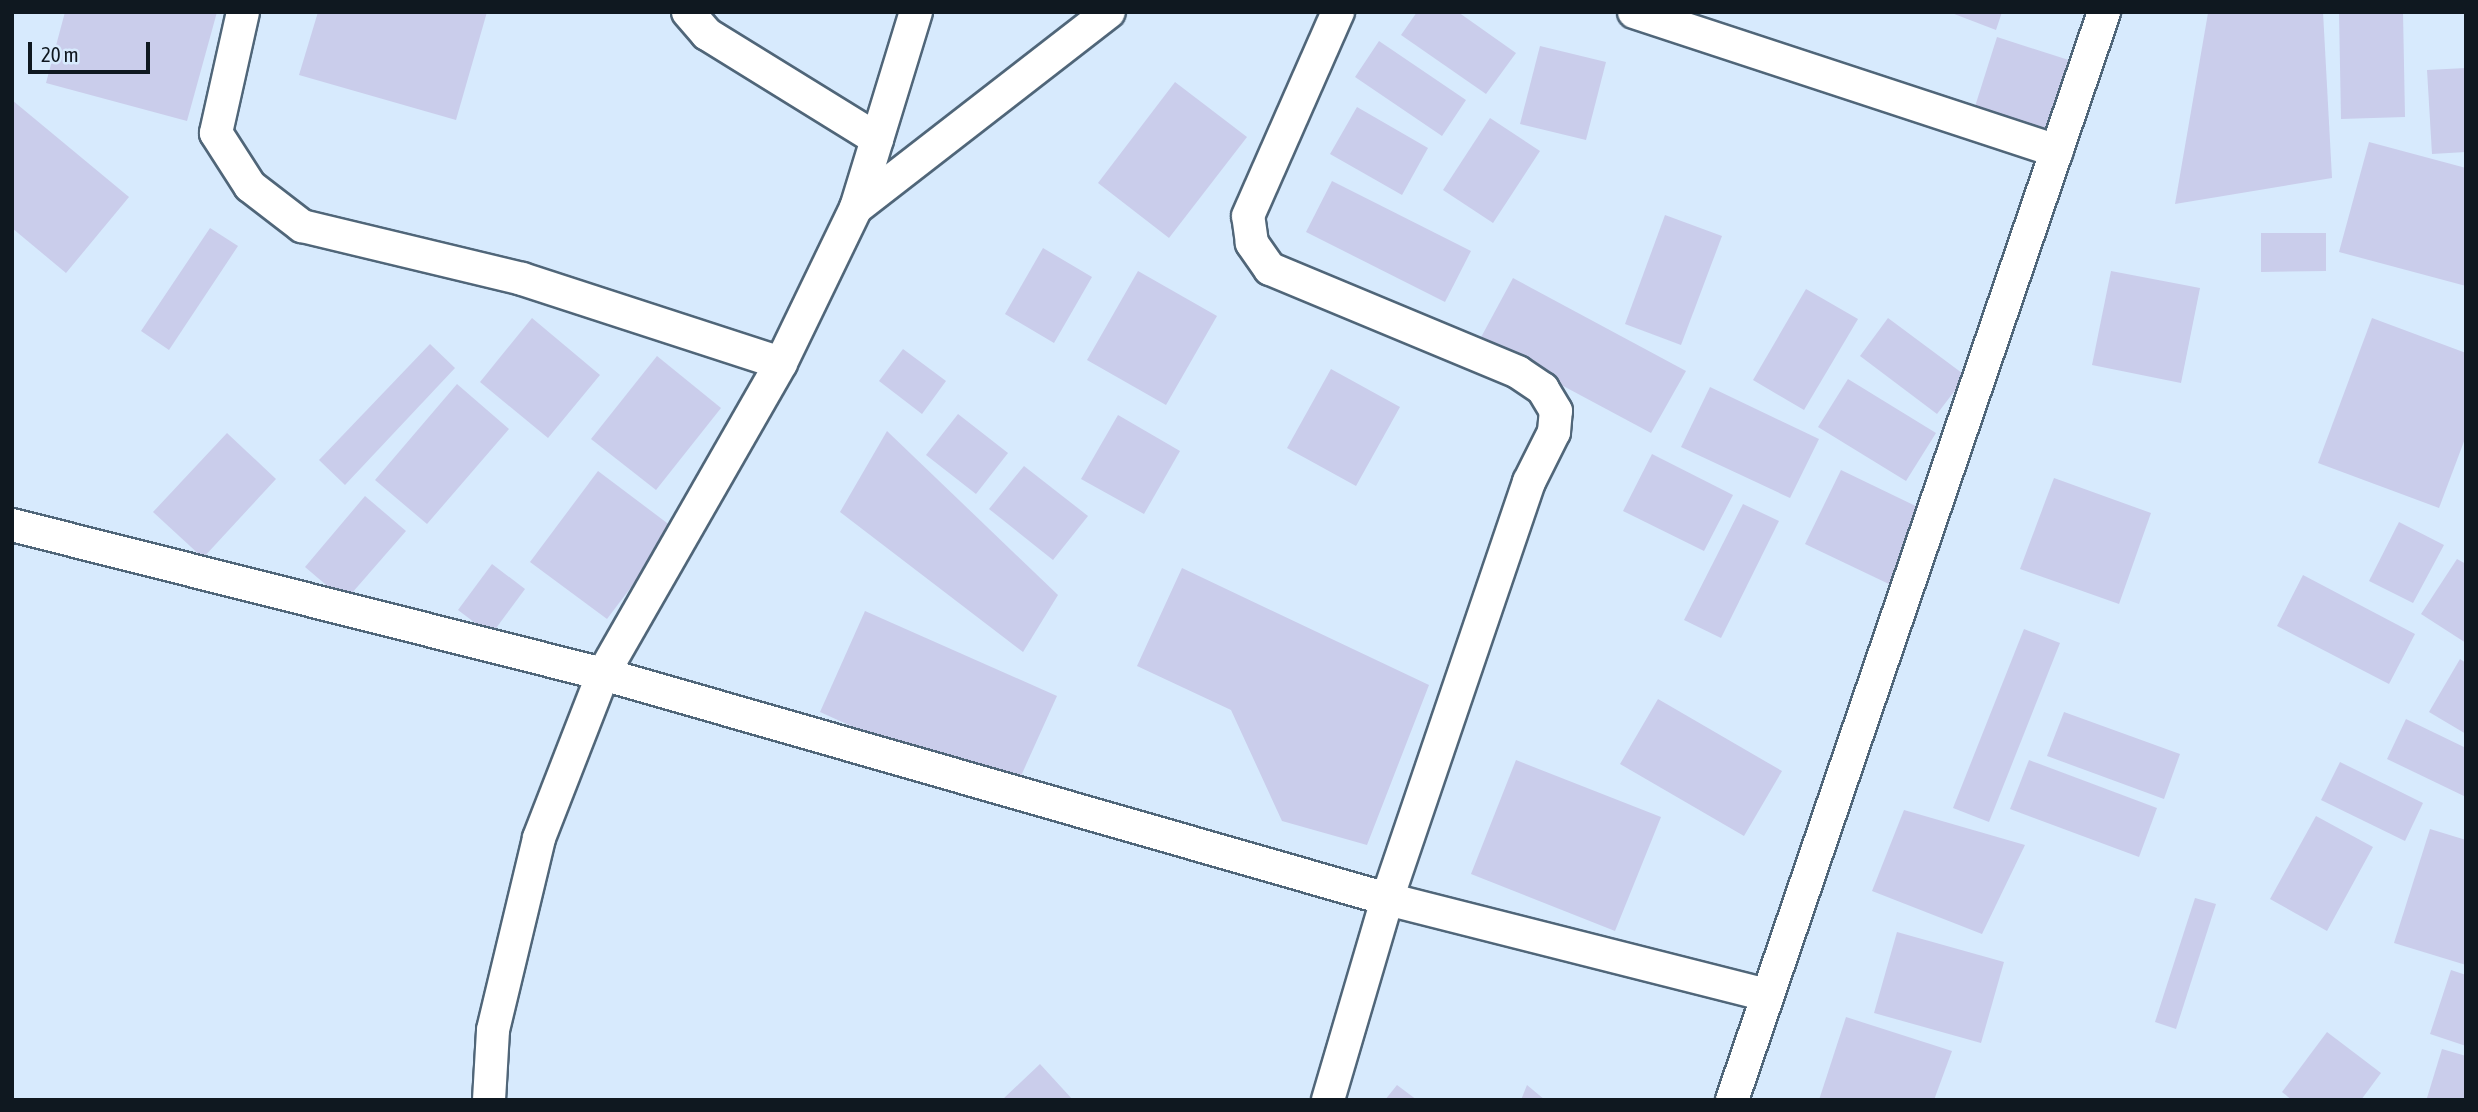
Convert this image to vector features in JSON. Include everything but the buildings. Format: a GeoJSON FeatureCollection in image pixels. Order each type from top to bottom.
{"type":"FeatureCollection","features":[{"type":"Feature","properties":{"kind":"street"},"geometry":{"type":"LineString","coordinates":[[243,12],[216,133],[250,186],[302,226],[522,279],[781,363]]}},
{"type":"Feature","properties":{"kind":"street"},"geometry":{"type":"LineString","coordinates":[[688,12],[707,34],[877,139]]}},
{"type":"Feature","properties":{"kind":"street"},"geometry":{"type":"LineString","coordinates":[[489,1100],[493,1030],[539,838],[603,674],[781,363],[856,208],[915,12]]}},
{"type":"Feature","properties":{"kind":"street"},"geometry":{"type":"LineString","coordinates":[[856,208],[1109,12]]}},
{"type":"Feature","properties":{"kind":"street"},"geometry":{"type":"LineString","coordinates":[[1328,1100],[1387,899],[1529,482],[1554,432],[1556,411],[1543,389],[1518,372],[1270,269],[1251,243],[1248,216],[1338,12]]}},
{"type":"Feature","properties":{"kind":"street"},"geometry":{"type":"LineString","coordinates":[[1634,12],[2057,151]]}},
{"type":"Feature","properties":{"kind":"street"},"geometry":{"type":"LineString","coordinates":[[1732,1100],[2104,12]]}},
{"type":"Feature","properties":{"kind":"street"},"geometry":{"type":"LineString","coordinates":[[12,526],[603,674],[1387,899],[1766,995]]}}]}
